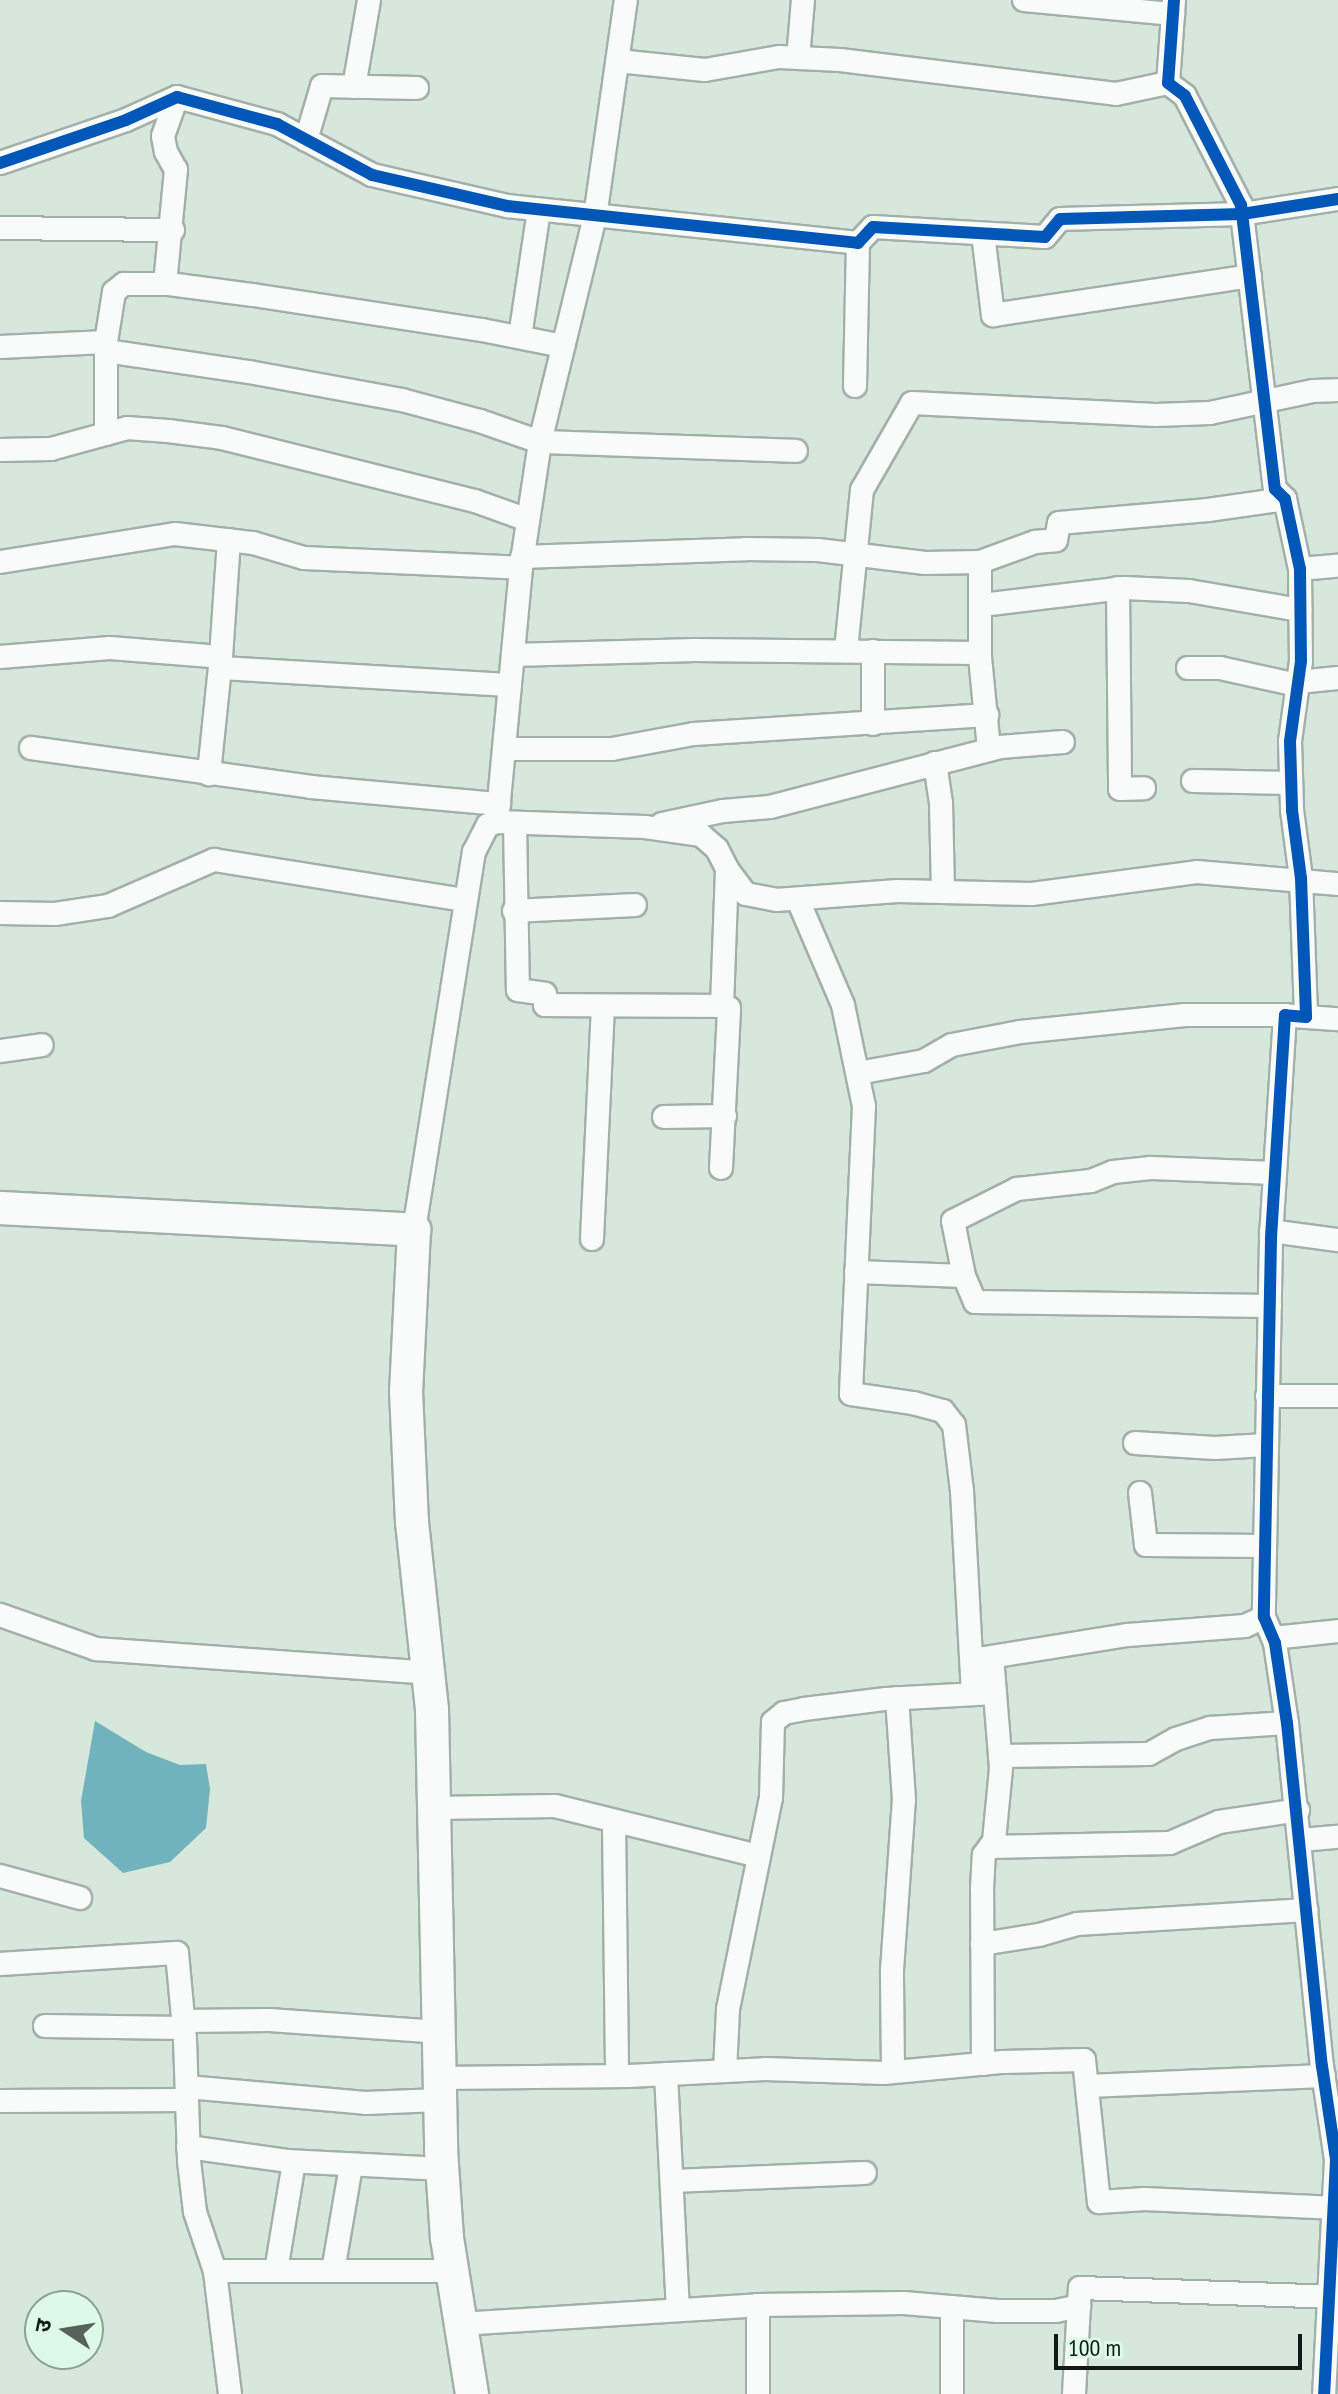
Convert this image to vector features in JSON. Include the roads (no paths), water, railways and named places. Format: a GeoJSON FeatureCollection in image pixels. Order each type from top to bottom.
{"type":"FeatureCollection","features":[{"type":"Feature","properties":{"kind":"highway"},"geometry":{"type":"LineString","coordinates":[[0,1208],[414,1230],[406,1391],[412,1522],[428,1673],[443,2169],[452,2271],[472,2394]]}},
{"type":"Feature","properties":{"kind":"street"},"geometry":{"type":"LineString","coordinates":[[354,87],[369,0]]}},
{"type":"Feature","properties":{"kind":"street"},"geometry":{"type":"LineString","coordinates":[[626,0],[595,217],[540,442],[528,520],[504,749],[503,816],[514,911],[518,990],[545,994],[545,1005],[729,1008],[721,1168]]}},
{"type":"Feature","properties":{"kind":"street"},"geometry":{"type":"LineString","coordinates":[[798,58],[803,0]]}},
{"type":"Feature","properties":{"kind":"street"},"geometry":{"type":"LineString","coordinates":[[1024,0],[1174,7],[1168,83]]}},
{"type":"Feature","properties":{"kind":"street"},"geometry":{"type":"LineString","coordinates":[[618,61],[705,70],[779,57],[840,60],[1116,94],[1168,83],[1185,96],[1242,214],[1275,489],[1285,499],[1300,569],[1298,684],[1290,741],[1301,878],[1295,1016],[1275,1173],[1271,1231],[1265,1546],[1269,1628],[1287,1723],[1307,1910],[1329,2036],[1324,2076],[1336,2160],[1333,2297],[1324,2394]]}},
{"type":"Feature","properties":{"kind":"street"},"geometry":{"type":"LineString","coordinates":[[306,140],[322,86],[417,88]]}},
{"type":"Feature","properties":{"kind":"street"},"geometry":{"type":"LineString","coordinates":[[0,163],[126,120],[177,97],[277,124],[372,175],[539,210],[858,243]]}},
{"type":"Feature","properties":{"kind":"street"},"geometry":{"type":"LineString","coordinates":[[165,284],[173,230],[176,170],[166,152],[163,136],[177,97]]}},
{"type":"Feature","properties":{"kind":"street"},"geometry":{"type":"LineString","coordinates":[[855,386],[858,243],[873,227],[1045,237],[1060,219],[1242,214],[1338,199]]}},
{"type":"Feature","properties":{"kind":"street"},"geometry":{"type":"LineString","coordinates":[[520,337],[539,210]]}},
{"type":"Feature","properties":{"kind":"street"},"geometry":{"type":"LineString","coordinates":[[0,228],[173,230]]}},
{"type":"Feature","properties":{"kind":"street"},"geometry":{"type":"LineString","coordinates":[[983,234],[993,315],[1250,276]]}},
{"type":"Feature","properties":{"kind":"street"},"geometry":{"type":"LineString","coordinates":[[106,434],[106,346],[114,292],[124,284],[165,284],[563,346]]}},
{"type":"Feature","properties":{"kind":"street"},"geometry":{"type":"LineString","coordinates":[[0,347],[106,346],[402,400],[480,421],[540,442],[796,451]]}},
{"type":"Feature","properties":{"kind":"street"},"geometry":{"type":"LineString","coordinates":[[846,650],[862,490],[912,403],[1156,415],[1210,413],[1266,404],[1313,391],[1338,390]]}},
{"type":"Feature","properties":{"kind":"street"},"geometry":{"type":"LineString","coordinates":[[0,450],[51,449],[127,428],[222,438],[475,501],[528,520]]}},
{"type":"Feature","properties":{"kind":"street"},"geometry":{"type":"LineString","coordinates":[[0,562],[175,534],[253,543],[304,558],[522,563],[746,549],[854,554],[925,563],[980,562],[1035,542],[1056,540],[1059,523],[1208,510],[1285,499]]}},
{"type":"Feature","properties":{"kind":"street"},"geometry":{"type":"LineString","coordinates":[[209,774],[229,540]]}},
{"type":"Feature","properties":{"kind":"street"},"geometry":{"type":"LineString","coordinates":[[980,562],[980,653],[989,749]]}},
{"type":"Feature","properties":{"kind":"street"},"geometry":{"type":"LineString","coordinates":[[1300,569],[1338,566]]}},
{"type":"Feature","properties":{"kind":"street"},"geometry":{"type":"LineString","coordinates":[[982,605],[1118,588],[1189,591],[1300,610]]}},
{"type":"Feature","properties":{"kind":"street"},"geometry":{"type":"LineString","coordinates":[[1118,588],[1120,789],[1144,788]]}},
{"type":"Feature","properties":{"kind":"street"},"geometry":{"type":"LineString","coordinates":[[0,657],[110,648],[220,662],[510,685]]}},
{"type":"Feature","properties":{"kind":"street"},"geometry":{"type":"LineString","coordinates":[[513,655],[846,650],[980,653]]}},
{"type":"Feature","properties":{"kind":"street"},"geometry":{"type":"LineString","coordinates":[[873,651],[873,724]]}},
{"type":"Feature","properties":{"kind":"street"},"geometry":{"type":"LineString","coordinates":[[1188,668],[1220,668],[1298,684],[1338,678]]}},
{"type":"Feature","properties":{"kind":"street"},"geometry":{"type":"LineString","coordinates":[[504,749],[612,749],[694,734],[987,715]]}},
{"type":"Feature","properties":{"kind":"street"},"geometry":{"type":"LineString","coordinates":[[645,827],[723,811],[770,807],[989,749],[1063,742]]}},
{"type":"Feature","properties":{"kind":"street"},"geometry":{"type":"LineString","coordinates":[[31,748],[503,816],[645,827],[701,835],[717,849],[727,869],[746,894],[798,900],[898,891],[1032,894],[1197,872],[1301,878],[1338,884]]}},
{"type":"Feature","properties":{"kind":"street"},"geometry":{"type":"LineString","coordinates":[[935,763],[941,803],[943,892]]}},
{"type":"Feature","properties":{"kind":"street"},"geometry":{"type":"LineString","coordinates":[[1193,781],[1291,783]]}},
{"type":"Feature","properties":{"kind":"street"},"geometry":{"type":"LineString","coordinates":[[414,1230],[474,852],[488,825],[503,816]]}},
{"type":"Feature","properties":{"kind":"street"},"geometry":{"type":"LineString","coordinates":[[0,913],[55,914],[108,906],[214,860],[465,900]]}},
{"type":"Feature","properties":{"kind":"street"},"geometry":{"type":"LineString","coordinates":[[722,1006],[727,869]]}},
{"type":"Feature","properties":{"kind":"street"},"geometry":{"type":"LineString","coordinates":[[798,900],[843,1005],[864,1106],[851,1394],[913,1403],[943,1411],[954,1425],[984,1693],[1000,1756],[994,1841],[984,1855],[983,2064]]}},
{"type":"Feature","properties":{"kind":"street"},"geometry":{"type":"LineString","coordinates":[[514,911],[635,905]]}},
{"type":"Feature","properties":{"kind":"street"},"geometry":{"type":"LineString","coordinates":[[592,1239],[603,1006]]}},
{"type":"Feature","properties":{"kind":"street"},"geometry":{"type":"LineString","coordinates":[[858,1073],[924,1061],[952,1045],[1020,1032],[1185,1015],[1338,1019]]}},
{"type":"Feature","properties":{"kind":"street"},"geometry":{"type":"LineString","coordinates":[[0,1051],[42,1045]]}},
{"type":"Feature","properties":{"kind":"street"},"geometry":{"type":"LineString","coordinates":[[664,1117],[725,1116]]}},
{"type":"Feature","properties":{"kind":"street"},"geometry":{"type":"LineString","coordinates":[[1270,1306],[975,1302],[964,1276],[953,1221],[1017,1189],[1091,1181],[1113,1172],[1151,1168],[1275,1173]]}},
{"type":"Feature","properties":{"kind":"street"},"geometry":{"type":"LineString","coordinates":[[1271,1231],[1338,1240]]}},
{"type":"Feature","properties":{"kind":"street"},"geometry":{"type":"LineString","coordinates":[[856,1272],[964,1276]]}},
{"type":"Feature","properties":{"kind":"street"},"geometry":{"type":"LineString","coordinates":[[1267,1396],[1338,1396]]}},
{"type":"Feature","properties":{"kind":"street"},"geometry":{"type":"LineString","coordinates":[[1135,1443],[1215,1448],[1266,1445]]}},
{"type":"Feature","properties":{"kind":"street"},"geometry":{"type":"LineString","coordinates":[[1140,1493],[1146,1545],[1265,1546]]}},
{"type":"Feature","properties":{"kind":"street"},"geometry":{"type":"LineString","coordinates":[[0,1615],[96,1649],[428,1673]]}},
{"type":"Feature","properties":{"kind":"street"},"geometry":{"type":"LineString","coordinates":[[982,1658],[1128,1635],[1245,1626],[1338,1631]]}},
{"type":"Feature","properties":{"kind":"street"},"geometry":{"type":"LineString","coordinates":[[725,2071],[728,2009],[771,1798],[773,1722],[784,1713],[804,1709],[897,1698],[984,1693]]}},
{"type":"Feature","properties":{"kind":"street"},"geometry":{"type":"LineString","coordinates":[[893,2072],[892,1970],[904,1800],[897,1698]]}},
{"type":"Feature","properties":{"kind":"street"},"geometry":{"type":"LineString","coordinates":[[1000,1756],[1149,1754],[1176,1739],[1210,1728],[1287,1723]]}},
{"type":"Feature","properties":{"kind":"street"},"geometry":{"type":"LineString","coordinates":[[434,1808],[555,1806],[759,1856]]}},
{"type":"Feature","properties":{"kind":"street"},"geometry":{"type":"LineString","coordinates":[[990,1847],[1170,1843],[1219,1822],[1298,1810]]}},
{"type":"Feature","properties":{"kind":"street"},"geometry":{"type":"LineString","coordinates":[[614,1822],[617,2076]]}},
{"type":"Feature","properties":{"kind":"street"},"geometry":{"type":"LineString","coordinates":[[1301,1840],[1338,1837]]}},
{"type":"Feature","properties":{"kind":"street"},"geometry":{"type":"LineString","coordinates":[[0,1876],[80,1898]]}},
{"type":"Feature","properties":{"kind":"street"},"geometry":{"type":"LineString","coordinates":[[982,1944],[1077,1924],[1307,1910]]}},
{"type":"Feature","properties":{"kind":"street"},"geometry":{"type":"LineString","coordinates":[[0,1964],[177,1953],[184,2025],[188,2147],[195,2212],[215,2271],[230,2394]]}},
{"type":"Feature","properties":{"kind":"street"},"geometry":{"type":"LineString","coordinates":[[45,2026],[184,2025],[269,2020],[439,2032]]}},
{"type":"Feature","properties":{"kind":"street"},"geometry":{"type":"LineString","coordinates":[[0,2101],[187,2093],[365,2103],[440,2089],[617,2076],[725,2071],[893,2072],[1084,2060],[1099,2202],[1145,2199],[1334,2208]]}},
{"type":"Feature","properties":{"kind":"street"},"geometry":{"type":"LineString","coordinates":[[666,2074],[678,2310]]}},
{"type":"Feature","properties":{"kind":"street"},"geometry":{"type":"LineString","coordinates":[[1087,2086],[1324,2076]]}},
{"type":"Feature","properties":{"kind":"street"},"geometry":{"type":"LineString","coordinates":[[188,2147],[294,2162],[443,2169]]}},
{"type":"Feature","properties":{"kind":"street"},"geometry":{"type":"LineString","coordinates":[[276,2271],[294,2162]]}},
{"type":"Feature","properties":{"kind":"street"},"geometry":{"type":"LineString","coordinates":[[333,2271],[351,2166]]}},
{"type":"Feature","properties":{"kind":"street"},"geometry":{"type":"LineString","coordinates":[[672,2181],[865,2173]]}},
{"type":"Feature","properties":{"kind":"street"},"geometry":{"type":"LineString","coordinates":[[215,2271],[452,2271]]}},
{"type":"Feature","properties":{"kind":"street"},"geometry":{"type":"LineString","coordinates":[[1074,2394],[1080,2288],[1333,2297]]}},
{"type":"Feature","properties":{"kind":"street"},"geometry":{"type":"LineString","coordinates":[[460,2324],[758,2305],[904,2303],[1056,2311],[1079,2306]]}},
{"type":"Feature","properties":{"kind":"street"},"geometry":{"type":"LineString","coordinates":[[758,2305],[758,2394]]}},
{"type":"Feature","properties":{"kind":"street"},"geometry":{"type":"LineString","coordinates":[[952,2307],[952,2394]]}},
{"type":"Feature","properties":{"kind":"water"},"geometry":{"type":"Polygon","coordinates":[[[95,1721],[146,1752],[180,1765],[206,1764],[210,1789],[206,1828],[170,1862],[123,1873],[84,1838],[81,1801],[95,1721]]]}}]}
